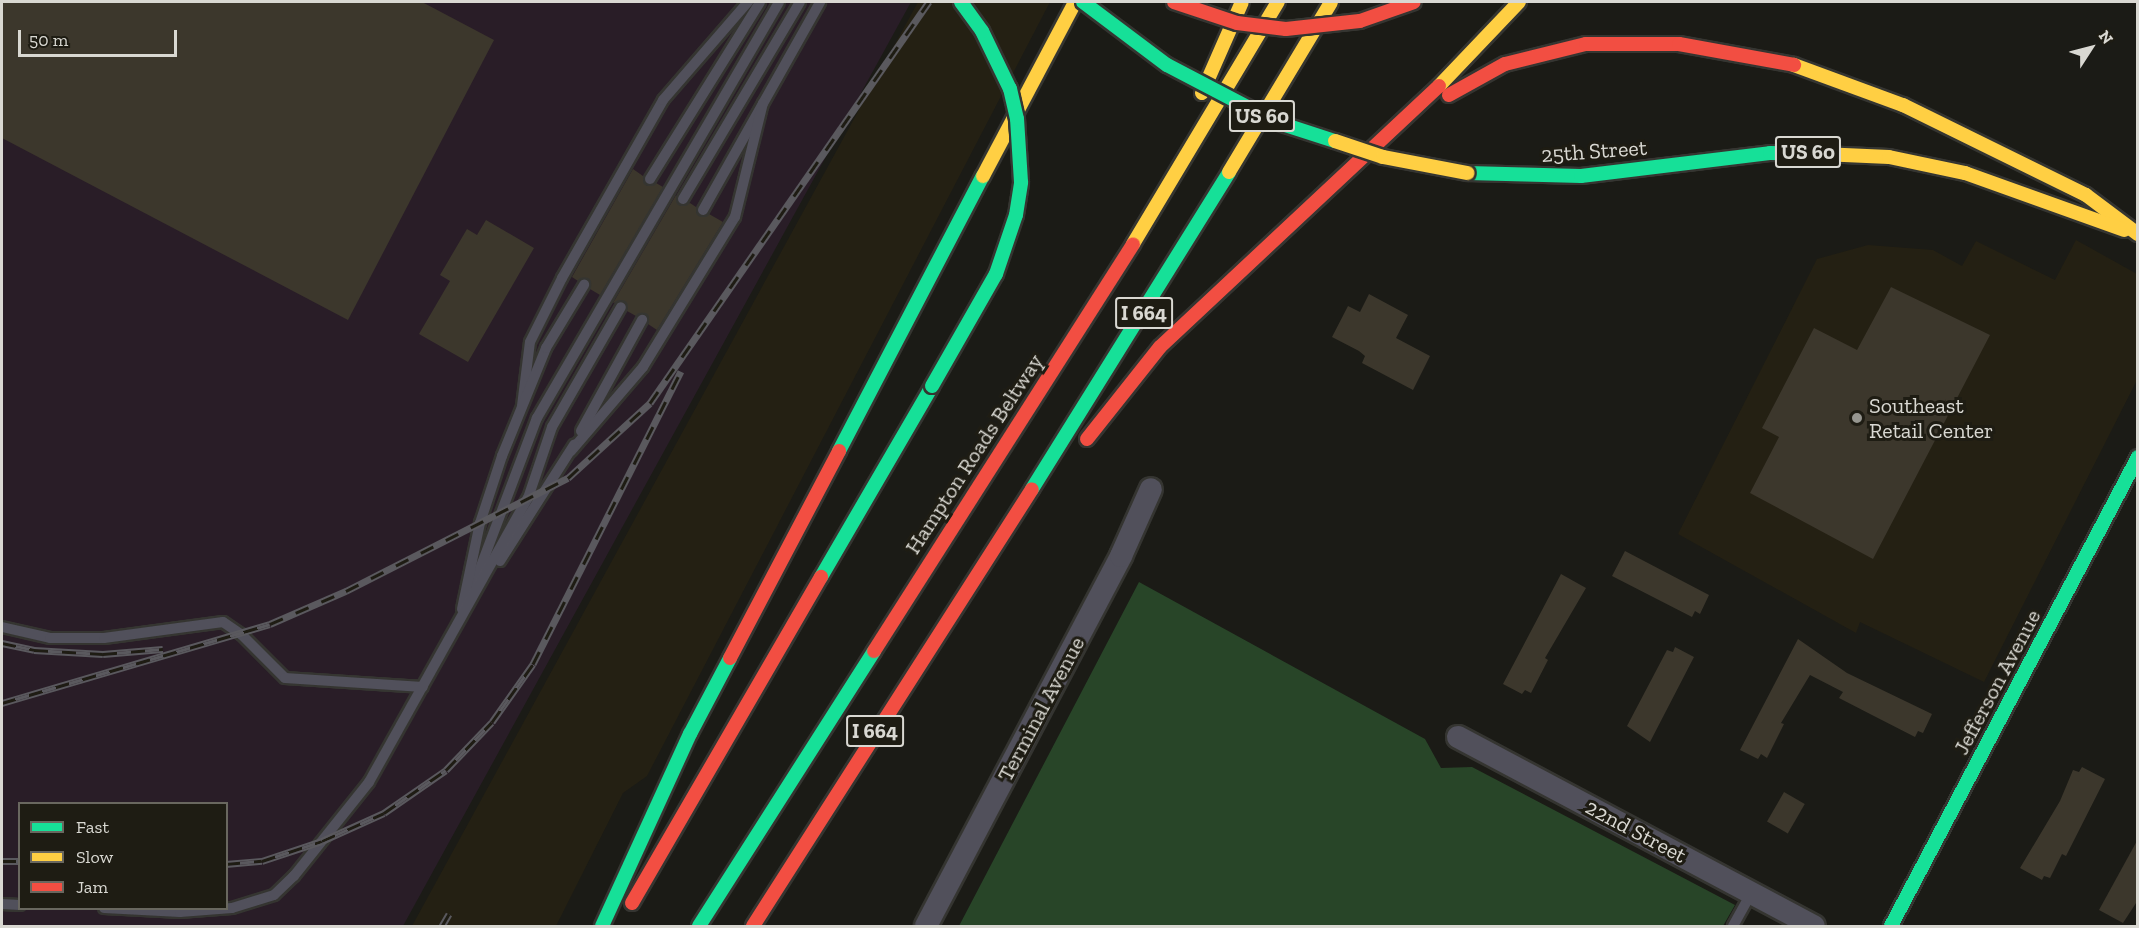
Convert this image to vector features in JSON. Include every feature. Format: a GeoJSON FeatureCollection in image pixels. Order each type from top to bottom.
{"type":"FeatureCollection","features":[{"type":"Feature","properties":{"kind":"main road"},"geometry":{"type":"LineString","coordinates":[[624,917],[719,747],[996,274],[1016,214],[1021,182],[1017,119],[1010,88],[982,31],[962,2]]}},
{"type":"Feature","properties":{"kind":"main road"},"geometry":{"type":"LineString","coordinates":[[602,927],[690,734],[1075,2]]}},
{"type":"Feature","properties":{"kind":"main road","name":"25th Street"},"geometry":{"type":"LineString","coordinates":[[1083,2],[1184,75],[1276,122],[1383,157],[1468,173],[1581,176],[1770,153],[1889,157],[1998,183],[2138,235]]}},
{"type":"Feature","properties":{"kind":"main road"},"geometry":{"type":"LineString","coordinates":[[1174,2],[1237,23],[1286,29],[1360,21],[1414,2]]}},
{"type":"Feature","properties":{"kind":"main road"},"geometry":{"type":"LineString","coordinates":[[1196,105],[1242,2]]}},
{"type":"Feature","properties":{"kind":"main road","name":"Hampton Roads Beltway"},"geometry":{"type":"LineString","coordinates":[[699,927],[765,819],[1116,271],[1278,2]]}},
{"type":"Feature","properties":{"kind":"main road","name":"I 664"},"geometry":{"type":"LineString","coordinates":[[753,927],[803,843],[948,620],[1203,218],[1331,2]]}},
{"type":"Feature","properties":{"kind":"main road"},"geometry":{"type":"LineString","coordinates":[[1076,455],[1130,382],[1173,334],[1399,126],[1488,38],[1519,2]]}},
{"type":"Feature","properties":{"kind":"main road"},"geometry":{"type":"LineString","coordinates":[[1399,126],[1484,74],[1547,51],[1629,41],[1718,48],[1815,70],[1903,105],[2086,195],[2138,235]]}},
{"type":"Feature","properties":{"kind":"main road"},"geometry":{"type":"LineString","coordinates":[[1116,271],[1151,183]]}},
{"type":"Feature","properties":{"kind":"main road","name":"Jefferson Avenue"},"geometry":{"type":"LineString","coordinates":[[1892,927],[2138,457]]}},
{"type":"Feature","properties":{"kind":"main road"},"geometry":{"type":"LineString","coordinates":[[948,620],[1023,532]]}},
{"type":"Feature","properties":{"kind":"street","name":"Terminal Avenue"},"geometry":{"type":"LineString","coordinates":[[926,927],[1121,556],[1151,489]]}},
{"type":"Feature","properties":{"kind":"street","name":"22nd Street"},"geometry":{"type":"LineString","coordinates":[[1458,737],[1814,927]]}},
{"type":"Feature","properties":{"kind":"lane"},"geometry":{"type":"LineString","coordinates":[[522,406],[530,342],[562,278],[663,100],[748,2]]}},
{"type":"Feature","properties":{"kind":"lane"},"geometry":{"type":"LineString","coordinates":[[650,179],[760,2]]}},
{"type":"Feature","properties":{"kind":"lane"},"geometry":{"type":"LineString","coordinates":[[460,621],[537,417],[779,2]]}},
{"type":"Feature","properties":{"kind":"lane"},"geometry":{"type":"LineString","coordinates":[[684,199],[800,2]]}},
{"type":"Feature","properties":{"kind":"lane"},"geometry":{"type":"LineString","coordinates":[[703,210],[820,2]]}},
{"type":"Feature","properties":{"kind":"lane"},"geometry":{"type":"LineString","coordinates":[[571,451],[643,367],[735,217],[763,103]]}},
{"type":"Feature","properties":{"kind":"lane"},"geometry":{"type":"LineString","coordinates":[[460,621],[480,522],[522,406],[546,348],[584,285]]}},
{"type":"Feature","properties":{"kind":"lane"},"geometry":{"type":"LineString","coordinates":[[228,908],[274,895],[294,876],[369,782],[528,498],[552,427],[621,308]]}},
{"type":"Feature","properties":{"kind":"lane"},"geometry":{"type":"LineString","coordinates":[[460,621],[571,451],[642,320]]}},
{"type":"Feature","properties":{"kind":"lane"},"geometry":{"type":"LineString","coordinates":[[2,627],[50,638],[104,638],[224,622],[241,634],[285,678],[423,687]]}},
{"type":"Feature","properties":{"kind":"lane"},"geometry":{"type":"LineString","coordinates":[[1733,927],[1751,893]]}},
{"type":"Feature","properties":{"kind":"lane"},"geometry":{"type":"LineString","coordinates":[[2,904],[18,904]]}},
{"type":"Feature","properties":{"kind":"lane"},"geometry":{"type":"LineString","coordinates":[[129,910],[180,912],[206,910]]}},
{"type":"Feature","properties":{"kind":"shaded area"},"geometry":{"type":"Polygon","coordinates":[[[2,2],[911,2],[403,926],[2,926],[2,2]]]}},
{"type":"Feature","properties":{"kind":"shaded area"},"geometry":{"type":"Polygon","coordinates":[[[918,2],[1050,2],[647,776],[623,793],[556,926],[412,926],[918,2]]]}},
{"type":"Feature","properties":{"kind":"shaded area"},"geometry":{"type":"Polygon","coordinates":[[[2076,240],[2137,274],[2137,380],[1984,682],[1860,622],[1856,633],[1678,534],[1817,259],[1868,245],[1933,250],[1962,266],[1976,241],[2055,280],[2076,240]]]}},
{"type":"Feature","properties":{"kind":"green space"},"geometry":{"type":"Polygon","coordinates":[[[1139,582],[1425,739],[1441,768],[1472,767],[1735,905],[1723,926],[959,926],[1139,582]]]}},
{"type":"Feature","properties":{"kind":"building"},"geometry":{"type":"Polygon","coordinates":[[[2,2],[422,2],[494,40],[348,320],[2,138],[2,2]]]}},
{"type":"Feature","properties":{"kind":"building"},"geometry":{"type":"Polygon","coordinates":[[[633,169],[643,176],[647,186],[656,183],[663,187],[600,295],[590,289],[588,279],[578,281],[572,277],[633,169]]]}},
{"type":"Feature","properties":{"kind":"building"},"geometry":{"type":"Polygon","coordinates":[[[676,195],[680,206],[690,203],[696,207],[699,216],[709,214],[723,222],[657,330],[648,324],[646,314],[636,316],[627,311],[625,301],[613,303],[676,195]]]}},
{"type":"Feature","properties":{"kind":"building"},"geometry":{"type":"Polygon","coordinates":[[[486,220],[534,248],[468,362],[419,334],[450,281],[440,275],[467,229],[477,235],[486,220]]]}},
{"type":"Feature","properties":{"kind":"building","name":"Southeast Retail Center"},"geometry":{"type":"Polygon","coordinates":[[[1891,287],[1990,335],[1873,559],[1750,493],[1779,437],[1762,428],[1814,328],[1857,350],[1891,287]]]}},
{"type":"Feature","properties":{"kind":"building"},"geometry":{"type":"Polygon","coordinates":[[[1369,294],[1408,315],[1396,338],[1430,356],[1413,390],[1362,363],[1365,356],[1332,337],[1348,306],[1360,312],[1369,294]]]}},
{"type":"Feature","properties":{"kind":"building"},"geometry":{"type":"Polygon","coordinates":[[[1625,551],[1709,595],[1700,614],[1695,611],[1692,617],[1612,576],[1625,551]]]}},
{"type":"Feature","properties":{"kind":"building"},"geometry":{"type":"Polygon","coordinates":[[[1561,574],[1586,588],[1545,658],[1548,660],[1531,693],[1525,690],[1522,694],[1503,684],[1561,574]]]}},
{"type":"Feature","properties":{"kind":"building"},"geometry":{"type":"Polygon","coordinates":[[[1798,639],[1847,673],[1932,714],[1923,733],[1918,731],[1915,737],[1872,715],[1839,698],[1843,692],[1810,675],[1781,723],[1784,724],[1767,758],[1761,754],[1758,759],[1740,750],[1798,639]]]}},
{"type":"Feature","properties":{"kind":"building"},"geometry":{"type":"Polygon","coordinates":[[[1675,647],[1694,657],[1650,742],[1627,726],[1667,650],[1673,652],[1675,647]]]}},
{"type":"Feature","properties":{"kind":"building"},"geometry":{"type":"Polygon","coordinates":[[[2082,767],[2105,779],[2066,856],[2062,854],[2050,878],[2044,876],[2042,880],[2020,868],[2060,801],[2073,770],[2079,772],[2082,767]]]}},
{"type":"Feature","properties":{"kind":"building"},"geometry":{"type":"Polygon","coordinates":[[[1784,792],[1805,804],[1788,833],[1767,821],[1784,792]]]}},
{"type":"Feature","properties":{"kind":"building"},"geometry":{"type":"Polygon","coordinates":[[[2138,839],[2138,900],[2123,923],[2099,910],[2138,839]]]}},
{"type":"Feature","properties":{"kind":"railway"},"geometry":{"type":"LineString","coordinates":[[2,703],[270,624],[346,591],[568,478],[650,403],[929,2]]}},
{"type":"Feature","properties":{"kind":"railway"},"geometry":{"type":"LineString","coordinates":[[228,864],[262,861],[322,841],[384,813],[446,770],[492,722],[533,664],[681,371]]}},
{"type":"Feature","properties":{"kind":"railway"},"geometry":{"type":"LineString","coordinates":[[2,643],[34,650],[103,654],[163,649]]}},
{"type":"Feature","properties":{"kind":"railway"},"geometry":{"type":"LineString","coordinates":[[2,861],[18,861]]}},
{"type":"Feature","properties":{"kind":"railway"},"geometry":{"type":"LineString","coordinates":[[442,926],[449,914]]}},
{"type":"Feature","properties":{"kind":"traffic: fast"},"geometry":{"type":"LineString","coordinates":[[932,386],[996,274],[1016,215],[1021,182],[1017,119],[1010,89],[982,31],[961,2]]}},
{"type":"Feature","properties":{"kind":"traffic: fast"},"geometry":{"type":"LineString","coordinates":[[1083,2],[1167,65],[1276,122],[1335,141]]}},
{"type":"Feature","properties":{"kind":"traffic: fast"},"geometry":{"type":"LineString","coordinates":[[1468,173],[1581,176],[1770,153],[1822,154]]}},
{"type":"Feature","properties":{"kind":"traffic: fast"},"geometry":{"type":"LineString","coordinates":[[1032,489],[1229,172]]}},
{"type":"Feature","properties":{"kind":"traffic: fast"},"geometry":{"type":"LineString","coordinates":[[839,451],[983,176]]}},
{"type":"Feature","properties":{"kind":"traffic: fast"},"geometry":{"type":"LineString","coordinates":[[821,577],[932,386]]}},
{"type":"Feature","properties":{"kind":"traffic: fast"},"geometry":{"type":"LineString","coordinates":[[1891,926],[2138,457]]}},
{"type":"Feature","properties":{"kind":"traffic: fast"},"geometry":{"type":"LineString","coordinates":[[699,926],[874,651]]}},
{"type":"Feature","properties":{"kind":"traffic: fast"},"geometry":{"type":"LineString","coordinates":[[602,926],[690,734],[730,658]]}},
{"type":"Feature","properties":{"kind":"traffic: slow"},"geometry":{"type":"LineString","coordinates":[[983,176],[1075,2]]}},
{"type":"Feature","properties":{"kind":"traffic: slow"},"geometry":{"type":"LineString","coordinates":[[1202,93],[1242,2]]}},
{"type":"Feature","properties":{"kind":"traffic: slow"},"geometry":{"type":"LineString","coordinates":[[1133,244],[1278,2]]}},
{"type":"Feature","properties":{"kind":"traffic: slow"},"geometry":{"type":"LineString","coordinates":[[1229,172],[1331,2]]}},
{"type":"Feature","properties":{"kind":"traffic: slow"},"geometry":{"type":"LineString","coordinates":[[1439,86],[1519,2]]}},
{"type":"Feature","properties":{"kind":"traffic: slow"},"geometry":{"type":"LineString","coordinates":[[1794,65],[1903,105],[2086,195],[2138,234]]}},
{"type":"Feature","properties":{"kind":"traffic: slow"},"geometry":{"type":"LineString","coordinates":[[1335,141],[1383,157],[1468,173]]}},
{"type":"Feature","properties":{"kind":"traffic: slow"},"geometry":{"type":"LineString","coordinates":[[1822,154],[1889,157],[1965,173],[2124,230]]}},
{"type":"Feature","properties":{"kind":"traffic: jam"},"geometry":{"type":"LineString","coordinates":[[1174,2],[1237,23],[1286,29],[1360,21],[1414,2]]}},
{"type":"Feature","properties":{"kind":"traffic: jam"},"geometry":{"type":"LineString","coordinates":[[1449,95],[1505,64],[1586,44],[1679,44],[1794,65]]}},
{"type":"Feature","properties":{"kind":"traffic: jam"},"geometry":{"type":"LineString","coordinates":[[1087,439],[1160,347],[1439,86]]}},
{"type":"Feature","properties":{"kind":"traffic: jam"},"geometry":{"type":"LineString","coordinates":[[874,651],[1133,244]]}},
{"type":"Feature","properties":{"kind":"traffic: jam"},"geometry":{"type":"LineString","coordinates":[[730,658],[839,451]]}},
{"type":"Feature","properties":{"kind":"traffic: jam"},"geometry":{"type":"LineString","coordinates":[[753,926],[1032,489]]}},
{"type":"Feature","properties":{"kind":"traffic: jam"},"geometry":{"type":"LineString","coordinates":[[632,903],[821,577]]}},
{"type":"Feature","properties":{"kind":"place","name":"Southeast Retail Center"},"geometry":{"type":"Point","coordinates":[1857,418]}}]}
